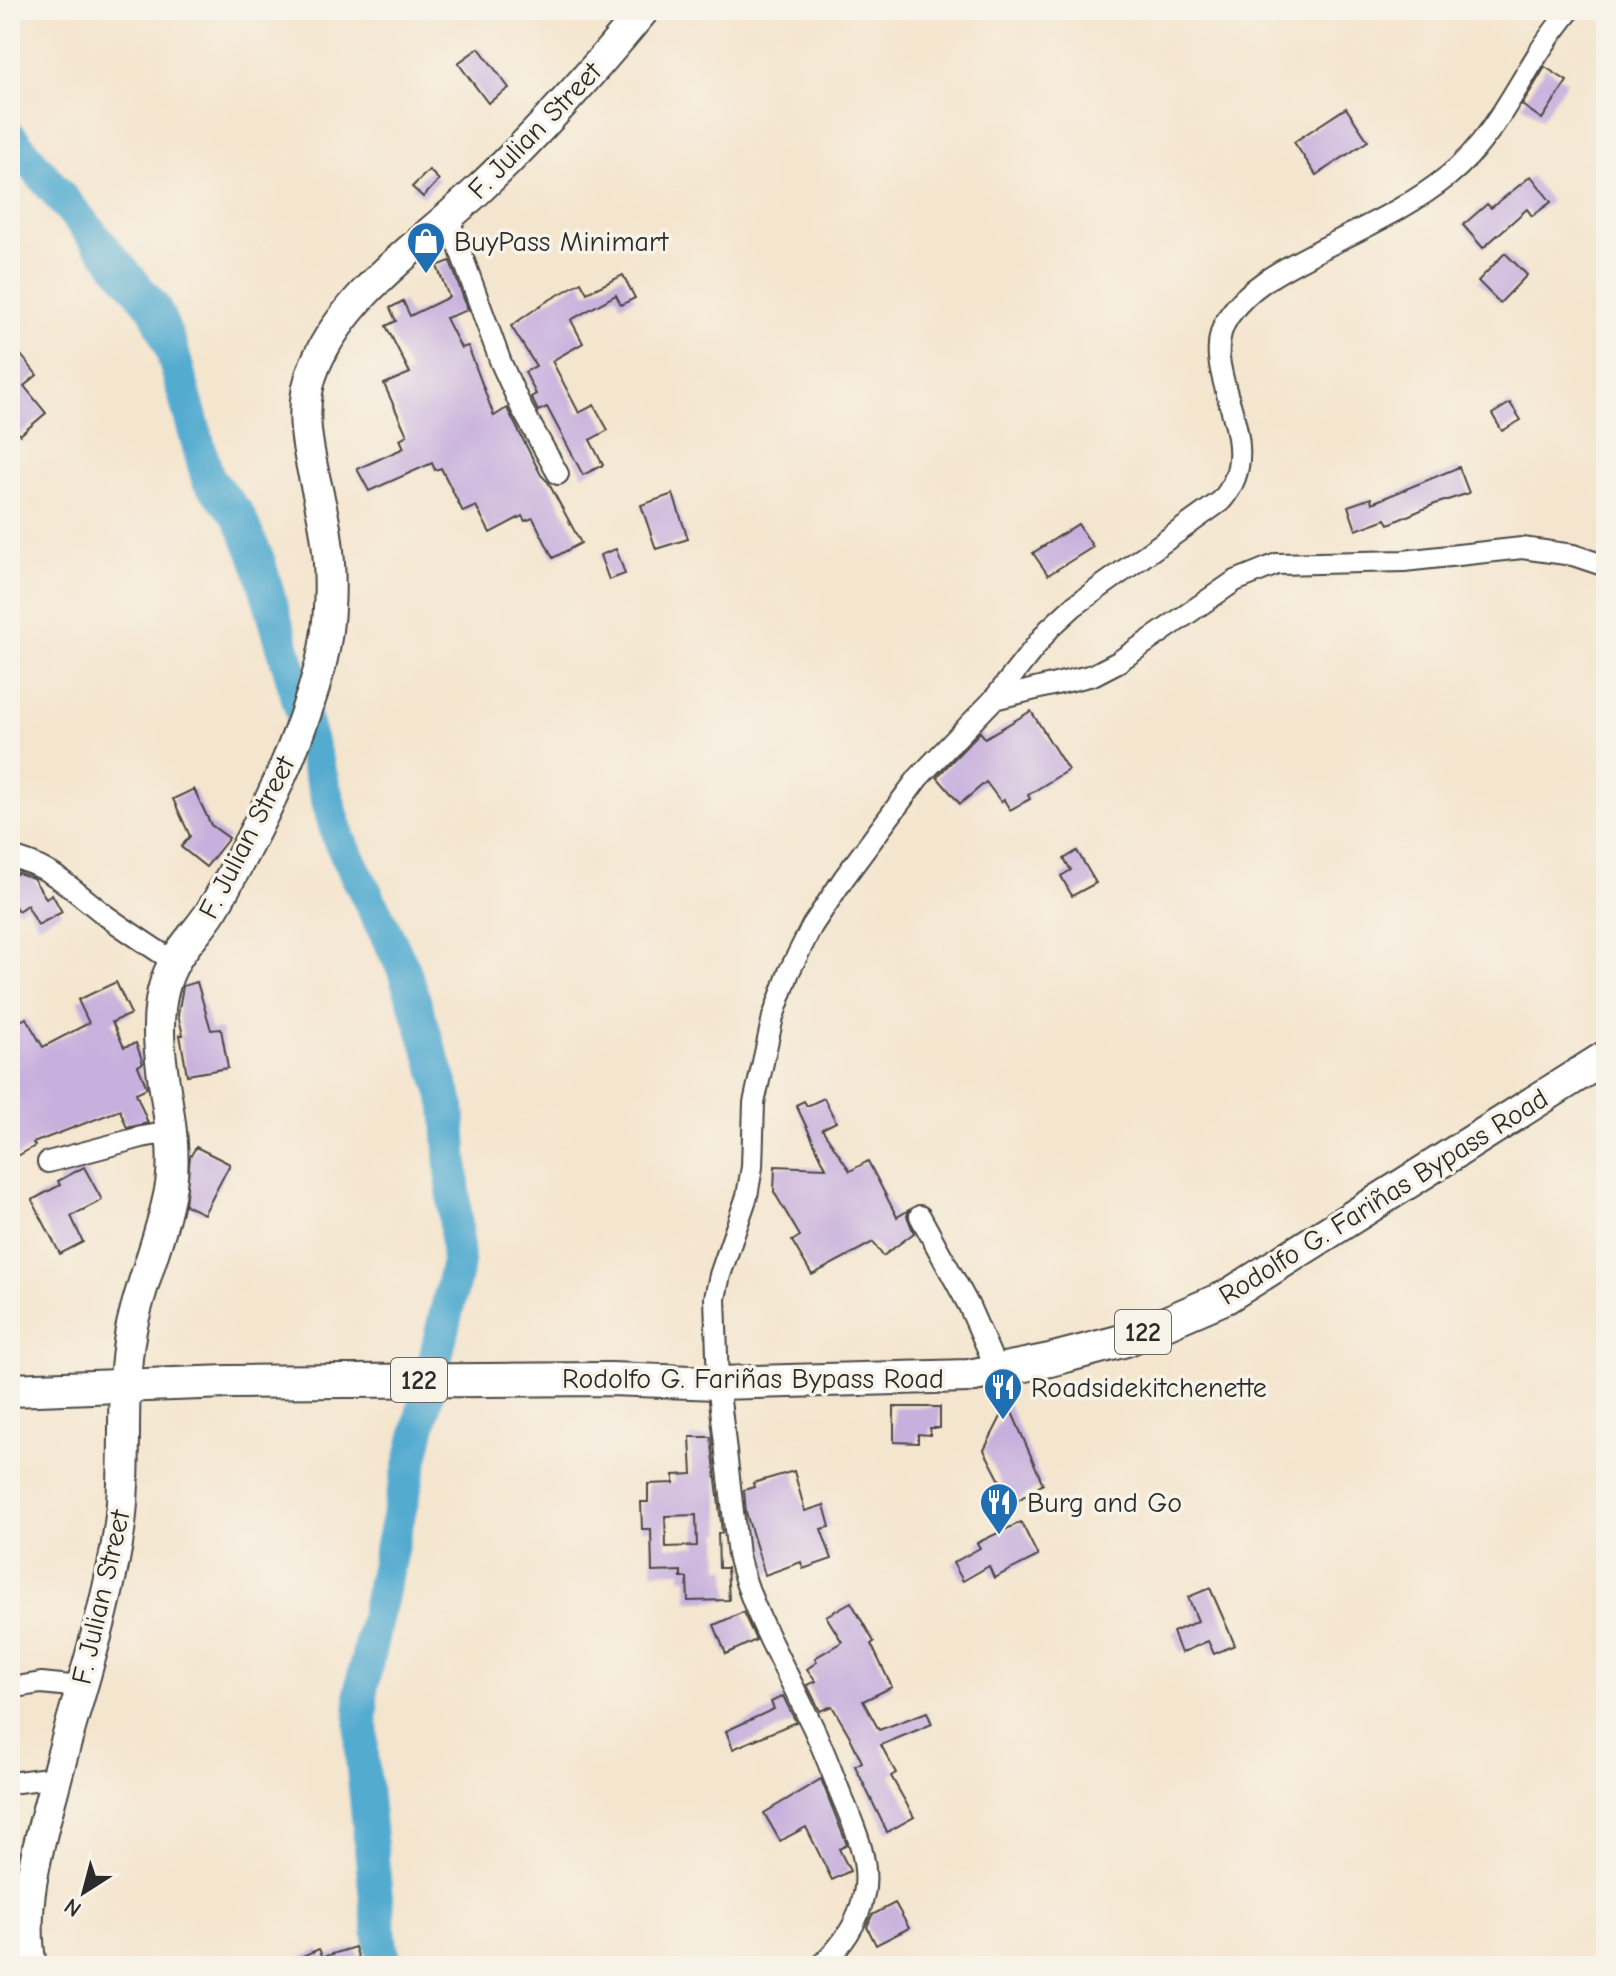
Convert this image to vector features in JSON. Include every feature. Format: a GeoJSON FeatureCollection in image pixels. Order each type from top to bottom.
{"type":"FeatureCollection","features":[{"type":"Feature","properties":{"kind":"main road","name":"Rodolfo G. Fariñas Bypass Road"},"geometry":{"type":"LineString","coordinates":[[10,1390],[228,1382],[610,1379],[718,1383],[969,1376],[1050,1360],[1126,1340],[1226,1297],[1606,1057]]}},
{"type":"Feature","properties":{"kind":"street","name":"F. Julian Street"},"geometry":{"type":"LineString","coordinates":[[31,1966],[27,1921],[35,1862],[113,1560],[124,1487],[130,1337],[171,1181],[170,1132],[159,1042],[159,1014],[173,961],[214,908],[284,772],[322,660],[330,580],[326,535],[305,425],[306,396],[313,368],[333,330],[384,274],[448,217],[577,92],[644,10]]}},
{"type":"Feature","properties":{"kind":"street"},"geometry":{"type":"LineString","coordinates":[[821,1966],[851,1933],[861,1904],[865,1877],[858,1838],[809,1718],[758,1615],[744,1579],[738,1555],[718,1383],[715,1298],[747,1196],[752,1167],[754,1103],[773,1017],[789,972],[812,926],[909,791],[994,699],[1049,629],[1074,606],[1221,501],[1233,487],[1239,472],[1240,447],[1222,368],[1219,339],[1222,328],[1238,304],[1272,275],[1388,214],[1449,176],[1496,124],[1540,50],[1570,10]]}},
{"type":"Feature","properties":{"kind":"street"},"geometry":{"type":"LineString","coordinates":[[448,217],[501,363],[558,474]]}},
{"type":"Feature","properties":{"kind":"street"},"geometry":{"type":"LineString","coordinates":[[994,699],[1093,675],[1118,662],[1235,581],[1277,564],[1404,561],[1522,548],[1573,555],[1606,566]]}},
{"type":"Feature","properties":{"kind":"street"},"geometry":{"type":"LineString","coordinates":[[10,857],[41,866],[59,877],[104,914],[173,961]]}},
{"type":"Feature","properties":{"kind":"street"},"geometry":{"type":"LineString","coordinates":[[48,1162],[170,1132]]}},
{"type":"Feature","properties":{"kind":"street"},"geometry":{"type":"LineString","coordinates":[[920,1216],[969,1306],[997,1370]]}},
{"type":"Feature","properties":{"kind":"street"},"geometry":{"type":"LineString","coordinates":[[10,1688],[41,1683],[81,1687]]}},
{"type":"Feature","properties":{"kind":"street"},"geometry":{"type":"LineString","coordinates":[[10,1783],[56,1777]]}},
{"type":"Feature","properties":{"kind":"building"},"geometry":{"type":"Polygon","coordinates":[[[479,48],[509,88],[488,103],[458,63],[479,48]]]}},
{"type":"Feature","properties":{"kind":"building"},"geometry":{"type":"Polygon","coordinates":[[[1545,67],[1567,81],[1542,119],[1522,105],[1545,67]]]}},
{"type":"Feature","properties":{"kind":"building"},"geometry":{"type":"Polygon","coordinates":[[[1346,108],[1368,141],[1316,175],[1294,142],[1346,108]]]}},
{"type":"Feature","properties":{"kind":"building"},"geometry":{"type":"Polygon","coordinates":[[[429,170],[439,180],[423,197],[412,187],[429,170]]]}},
{"type":"Feature","properties":{"kind":"building"},"geometry":{"type":"Polygon","coordinates":[[[1531,176],[1551,202],[1532,216],[1527,209],[1483,248],[1463,225],[1487,204],[1491,208],[1531,176]]]}},
{"type":"Feature","properties":{"kind":"building"},"geometry":{"type":"Polygon","coordinates":[[[1505,253],[1527,275],[1500,303],[1478,281],[1505,253]]]}},
{"type":"Feature","properties":{"kind":"building"},"geometry":{"type":"Polygon","coordinates":[[[450,261],[468,310],[446,318],[461,348],[468,346],[494,416],[507,408],[581,543],[553,558],[533,518],[525,521],[522,516],[490,533],[476,506],[463,512],[441,468],[435,470],[432,463],[369,491],[357,469],[404,448],[400,439],[407,435],[384,384],[410,373],[386,326],[396,321],[390,308],[403,301],[410,316],[449,297],[437,266],[450,261]]]}},
{"type":"Feature","properties":{"kind":"building"},"geometry":{"type":"Polygon","coordinates":[[[623,275],[635,298],[621,305],[616,295],[571,320],[583,343],[552,361],[579,413],[594,405],[608,430],[590,440],[603,465],[583,475],[547,407],[538,411],[531,397],[536,394],[525,372],[536,366],[511,326],[581,282],[587,293],[623,275]]]}},
{"type":"Feature","properties":{"kind":"building"},"geometry":{"type":"Polygon","coordinates":[[[10,341],[37,375],[24,386],[46,413],[20,435],[10,423],[10,341]]]}},
{"type":"Feature","properties":{"kind":"building"},"geometry":{"type":"Polygon","coordinates":[[[1510,403],[1521,420],[1502,431],[1492,414],[1510,403]]]}},
{"type":"Feature","properties":{"kind":"building"},"geometry":{"type":"Polygon","coordinates":[[[1459,467],[1469,493],[1389,524],[1386,519],[1356,530],[1348,506],[1371,498],[1372,503],[1459,467]]]}},
{"type":"Feature","properties":{"kind":"building"},"geometry":{"type":"Polygon","coordinates":[[[673,494],[688,539],[656,549],[641,505],[673,494]]]}},
{"type":"Feature","properties":{"kind":"building"},"geometry":{"type":"Polygon","coordinates":[[[1078,524],[1093,547],[1048,575],[1033,553],[1078,524]]]}},
{"type":"Feature","properties":{"kind":"building"},"geometry":{"type":"Polygon","coordinates":[[[616,549],[625,574],[609,580],[600,555],[616,549]]]}},
{"type":"Feature","properties":{"kind":"building"},"geometry":{"type":"Polygon","coordinates":[[[1031,711],[1068,770],[1010,810],[986,782],[960,804],[937,777],[980,732],[985,738],[1031,711]]]}},
{"type":"Feature","properties":{"kind":"building"},"geometry":{"type":"Polygon","coordinates":[[[194,789],[211,825],[229,838],[206,867],[181,847],[190,836],[173,799],[194,789]]]}},
{"type":"Feature","properties":{"kind":"building"},"geometry":{"type":"Polygon","coordinates":[[[1077,851],[1096,883],[1072,896],[1061,876],[1071,870],[1064,859],[1077,851]]]}},
{"type":"Feature","properties":{"kind":"building"},"geometry":{"type":"Polygon","coordinates":[[[18,873],[33,878],[46,898],[52,894],[62,912],[38,925],[27,905],[18,911],[10,899],[10,878],[18,873]]]}},
{"type":"Feature","properties":{"kind":"building"},"geometry":{"type":"Polygon","coordinates":[[[116,982],[131,1014],[112,1022],[124,1047],[136,1043],[143,1063],[138,1066],[147,1088],[136,1093],[148,1123],[127,1128],[120,1110],[33,1143],[35,1146],[16,1157],[10,1147],[10,1027],[26,1018],[43,1047],[89,1023],[78,1000],[116,982]]]}},
{"type":"Feature","properties":{"kind":"building"},"geometry":{"type":"Polygon","coordinates":[[[197,982],[211,1030],[221,1029],[228,1068],[187,1075],[178,1015],[183,986],[197,982]]]}},
{"type":"Feature","properties":{"kind":"building"},"geometry":{"type":"Polygon","coordinates":[[[824,1098],[836,1122],[822,1129],[850,1171],[868,1161],[897,1217],[909,1210],[907,1216],[914,1233],[883,1256],[873,1242],[812,1275],[792,1241],[800,1236],[774,1192],[775,1166],[826,1168],[796,1105],[804,1101],[807,1106],[824,1098]]]}},
{"type":"Feature","properties":{"kind":"building"},"geometry":{"type":"Polygon","coordinates":[[[196,1147],[230,1164],[204,1214],[185,1205],[190,1157],[196,1147]]]}},
{"type":"Feature","properties":{"kind":"building"},"geometry":{"type":"Polygon","coordinates":[[[84,1167],[102,1200],[71,1216],[83,1242],[60,1254],[32,1200],[84,1167]]]}},
{"type":"Feature","properties":{"kind":"building"},"geometry":{"type":"Polygon","coordinates":[[[1008,1403],[1043,1484],[1012,1504],[984,1450],[1008,1403]]]}},
{"type":"Feature","properties":{"kind":"building"},"geometry":{"type":"Polygon","coordinates":[[[894,1407],[940,1407],[940,1428],[930,1428],[930,1435],[918,1434],[918,1443],[894,1442],[894,1407]]]}},
{"type":"Feature","properties":{"kind":"building"},"geometry":{"type":"Polygon","coordinates":[[[690,1437],[711,1437],[722,1533],[718,1533],[719,1568],[727,1568],[729,1600],[688,1601],[687,1578],[681,1578],[681,1571],[652,1572],[651,1529],[642,1529],[641,1502],[648,1502],[648,1484],[674,1483],[674,1475],[692,1474],[690,1437]],[[696,1515],[665,1516],[666,1547],[697,1546],[696,1515]]]}},
{"type":"Feature","properties":{"kind":"building"},"geometry":{"type":"Polygon","coordinates":[[[794,1471],[805,1511],[824,1505],[830,1527],[821,1529],[832,1559],[803,1569],[801,1562],[765,1575],[746,1513],[744,1490],[754,1487],[753,1483],[794,1471]]]}},
{"type":"Feature","properties":{"kind":"building"},"geometry":{"type":"Polygon","coordinates":[[[1021,1522],[1038,1556],[994,1578],[989,1566],[963,1581],[953,1563],[980,1548],[977,1543],[1021,1522]]]}},
{"type":"Feature","properties":{"kind":"building"},"geometry":{"type":"Polygon","coordinates":[[[1210,1588],[1235,1645],[1214,1654],[1208,1641],[1181,1653],[1173,1632],[1198,1621],[1188,1597],[1210,1588]]]}},
{"type":"Feature","properties":{"kind":"building"},"geometry":{"type":"Polygon","coordinates":[[[851,1602],[874,1642],[871,1644],[892,1687],[863,1701],[879,1730],[927,1712],[932,1724],[881,1745],[896,1773],[891,1776],[914,1817],[887,1832],[855,1766],[862,1762],[849,1735],[832,1706],[820,1711],[807,1685],[816,1681],[807,1669],[817,1662],[815,1658],[842,1642],[826,1616],[851,1602]]]}},
{"type":"Feature","properties":{"kind":"building"},"geometry":{"type":"Polygon","coordinates":[[[743,1612],[756,1640],[726,1654],[714,1625],[743,1612]]]}},
{"type":"Feature","properties":{"kind":"building"},"geometry":{"type":"Polygon","coordinates":[[[783,1696],[796,1722],[733,1749],[726,1731],[774,1709],[771,1702],[783,1696]]]}},
{"type":"Feature","properties":{"kind":"building"},"geometry":{"type":"Polygon","coordinates":[[[821,1779],[847,1845],[839,1849],[850,1871],[832,1880],[806,1827],[780,1841],[764,1813],[821,1779]]]}},
{"type":"Feature","properties":{"kind":"building"},"geometry":{"type":"Polygon","coordinates":[[[895,1903],[909,1928],[876,1945],[867,1927],[872,1915],[895,1903]]]}},
{"type":"Feature","properties":{"kind":"building"},"geometry":{"type":"Polygon","coordinates":[[[355,1947],[361,1966],[279,1966],[319,1949],[323,1957],[355,1947]]]}},
{"type":"Feature","properties":{"kind":"waterway"},"geometry":{"type":"LineString","coordinates":[[10,137],[155,309],[171,347],[208,479],[238,515],[258,560],[339,839],[404,970],[448,1105],[458,1262],[361,1689],[362,1758],[381,1948],[387,1966]]}},
{"type":"Feature","properties":{"kind":"place","name":"BuyPass Minimart"},"geometry":{"type":"Point","coordinates":[426,275]}},
{"type":"Feature","properties":{"kind":"place","name":"Roadsidekitchenette"},"geometry":{"type":"Point","coordinates":[1003,1421]}},
{"type":"Feature","properties":{"kind":"place","name":"Burg and Go"},"geometry":{"type":"Point","coordinates":[999,1536]}}]}
